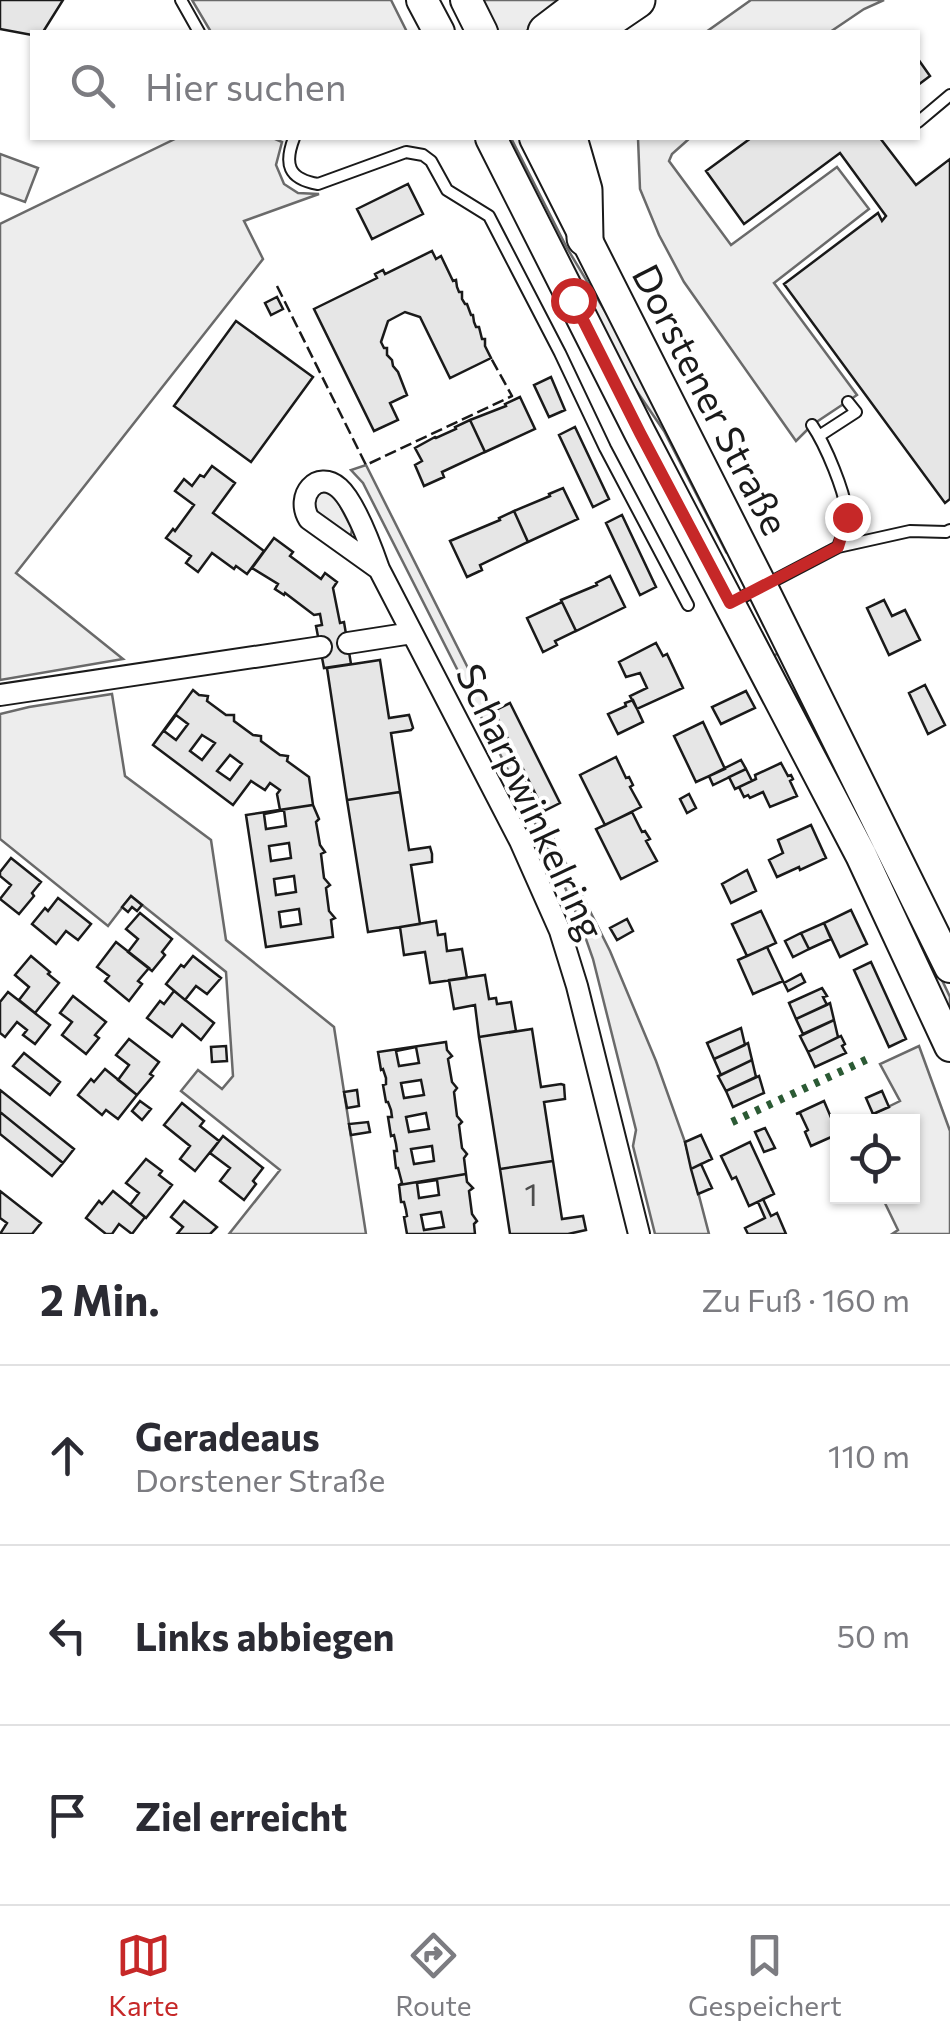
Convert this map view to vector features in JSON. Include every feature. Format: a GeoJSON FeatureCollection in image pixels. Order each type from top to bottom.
{"type":"FeatureCollection","features":[{"type":"Feature","properties":{"kind":"highway"},"geometry":{"type":"LineString","coordinates":[[554,30],[605,17]]}},
{"type":"Feature","properties":{"kind":"highway"},"geometry":{"type":"LineString","coordinates":[[571,140],[584,190],[585,238]]}},
{"type":"Feature","properties":{"kind":"main road"},"geometry":{"type":"LineString","coordinates":[[422,0],[437,30]]}},
{"type":"Feature","properties":{"kind":"main road"},"geometry":{"type":"LineString","coordinates":[[466,0],[481,30]]}},
{"type":"Feature","properties":{"kind":"main road","name":"Dorstener Straße"},"geometry":{"type":"LineString","coordinates":[[492,140],[626,407],[861,854],[950,1046]]}},
{"type":"Feature","properties":{"kind":"main road","name":"Dorstener Straße"},"geometry":{"type":"LineString","coordinates":[[536,140],[950,967]]}},
{"type":"Feature","properties":{"kind":"street","name":"Scharpwinkelring"},"geometry":{"type":"LineString","coordinates":[[379,569],[520,841],[560,931],[578,986],[639,1234]]}},
{"type":"Feature","properties":{"kind":"street","name":"Scharpwinkelring"},"geometry":{"type":"LineString","coordinates":[[348,643],[412,633]]}},
{"type":"Feature","properties":{"kind":"street"},"geometry":{"type":"LineString","coordinates":[[0,696],[321,647]]}},
{"type":"Feature","properties":{"kind":"lane"},"geometry":{"type":"LineString","coordinates":[[182,0],[198,30]]}},
{"type":"Feature","properties":{"kind":"lane"},"geometry":{"type":"LineString","coordinates":[[920,120],[950,95]]}},
{"type":"Feature","properties":{"kind":"lane"},"geometry":{"type":"LineString","coordinates":[[293,140],[288,162],[303,182],[318,184],[415,152],[430,161],[448,190],[489,216],[688,606]]}},
{"type":"Feature","properties":{"kind":"lane"},"geometry":{"type":"LineString","coordinates":[[820,436],[856,412],[848,402]]}},
{"type":"Feature","properties":{"kind":"lane"},"geometry":{"type":"LineString","coordinates":[[812,425],[839,484],[847,517],[838,547]]}},
{"type":"Feature","properties":{"kind":"lane"},"geometry":{"type":"LineString","coordinates":[[730,603],[838,547],[910,531],[950,530]]}},
{"type":"Feature","properties":{"kind":"shaded area"},"geometry":{"type":"Polygon","coordinates":[[[192,0],[391,0],[406,30],[210,30],[192,0]]]}},
{"type":"Feature","properties":{"kind":"shaded area"},"geometry":{"type":"Polygon","coordinates":[[[482,0],[570,0],[528,30],[498,30],[482,0]]]}},
{"type":"Feature","properties":{"kind":"shaded area"},"geometry":{"type":"Polygon","coordinates":[[[751,0],[884,0],[833,30],[709,30],[751,0]]]}},
{"type":"Feature","properties":{"kind":"shaded area"},"geometry":{"type":"Polygon","coordinates":[[[173,140],[278,140],[282,142],[276,165],[284,184],[298,193],[319,194],[244,221],[263,259],[16,573],[123,659],[0,680],[0,224],[173,140]]]}},
{"type":"Feature","properties":{"kind":"shaded area"},"geometry":{"type":"Polygon","coordinates":[[[505,140],[512,140],[567,248],[623,341],[729,550],[726,552],[664,431],[625,374],[505,140]]]}},
{"type":"Feature","properties":{"kind":"shaded area"},"geometry":{"type":"Polygon","coordinates":[[[638,140],[688,140],[669,161],[731,245],[837,167],[869,209],[774,283],[857,395],[812,425],[796,441],[684,282],[640,189],[638,140]]]}},
{"type":"Feature","properties":{"kind":"shaded area"},"geometry":{"type":"Polygon","coordinates":[[[0,154],[38,168],[25,202],[0,193],[0,154]]]}},
{"type":"Feature","properties":{"kind":"shaded area"},"geometry":{"type":"Polygon","coordinates":[[[366,465],[610,951],[685,1142],[709,1234],[655,1234],[633,1146],[636,1130],[580,922],[550,853],[363,483],[351,470],[366,465]]]}},
{"type":"Feature","properties":{"kind":"shaded area"},"geometry":{"type":"Polygon","coordinates":[[[320,492],[336,498],[352,529],[351,535],[347,536],[313,510],[320,492]]]}},
{"type":"Feature","properties":{"kind":"shaded area"},"geometry":{"type":"Polygon","coordinates":[[[779,653],[950,997],[950,1016],[771,657],[779,653]]]}},
{"type":"Feature","properties":{"kind":"shaded area"},"geometry":{"type":"Polygon","coordinates":[[[112,694],[125,776],[211,840],[226,940],[334,1027],[366,1234],[229,1234],[280,1170],[181,1091],[198,1070],[222,1089],[233,1076],[226,972],[131,896],[108,926],[0,839],[0,714],[112,694]]]}},
{"type":"Feature","properties":{"kind":"shaded area"},"geometry":{"type":"Polygon","coordinates":[[[919,1046],[950,1131],[950,1234],[892,1234],[898,1230],[885,1204],[920,1204],[920,1114],[873,1114],[900,1101],[880,1064],[919,1046]]]}},
{"type":"Feature","properties":{"kind":"building"},"geometry":{"type":"Polygon","coordinates":[[[0,0],[63,0],[44,30],[30,30],[30,35],[0,29],[0,0]]]}},
{"type":"Feature","properties":{"kind":"building"},"geometry":{"type":"Polygon","coordinates":[[[920,62],[930,76],[920,84],[920,62]]]}},
{"type":"Feature","properties":{"kind":"building"},"geometry":{"type":"Polygon","coordinates":[[[748,140],[882,140],[916,185],[950,159],[950,499],[945,503],[784,284],[878,213],[882,221],[886,216],[840,153],[744,224],[706,171],[748,140]]]}},
{"type":"Feature","properties":{"kind":"building"},"geometry":{"type":"Polygon","coordinates":[[[408,184],[423,214],[372,239],[357,209],[408,184]]]}},
{"type":"Feature","properties":{"kind":"building"},"geometry":{"type":"Polygon","coordinates":[[[432,251],[436,259],[441,256],[453,281],[456,280],[491,358],[450,378],[420,317],[405,312],[388,321],[381,342],[407,395],[390,403],[398,420],[374,431],[314,309],[377,278],[375,274],[383,270],[385,274],[432,251]]]}},
{"type":"Feature","properties":{"kind":"building"},"geometry":{"type":"Polygon","coordinates":[[[277,297],[283,309],[271,315],[265,303],[277,297]]]}},
{"type":"Feature","properties":{"kind":"building"},"geometry":{"type":"Polygon","coordinates":[[[236,321],[313,377],[251,462],[174,406],[236,321]]]}},
{"type":"Feature","properties":{"kind":"building"},"geometry":{"type":"Polygon","coordinates":[[[551,377],[565,410],[549,417],[534,385],[551,377]]]}},
{"type":"Feature","properties":{"kind":"building"},"geometry":{"type":"Polygon","coordinates":[[[520,397],[535,429],[485,452],[470,420],[520,397]]]}},
{"type":"Feature","properties":{"kind":"building"},"geometry":{"type":"Polygon","coordinates":[[[470,420],[485,452],[442,472],[444,477],[424,486],[415,465],[422,461],[415,448],[470,420]]]}},
{"type":"Feature","properties":{"kind":"building"},"geometry":{"type":"Polygon","coordinates":[[[575,427],[609,499],[593,507],[559,435],[575,427]]]}},
{"type":"Feature","properties":{"kind":"building"},"geometry":{"type":"Polygon","coordinates":[[[212,466],[235,483],[213,513],[264,551],[247,574],[212,553],[198,572],[186,563],[191,556],[166,538],[194,505],[175,491],[184,479],[192,486],[212,466]]]}},
{"type":"Feature","properties":{"kind":"building"},"geometry":{"type":"Polygon","coordinates":[[[563,488],[578,519],[528,542],[514,511],[563,488]]]}},
{"type":"Feature","properties":{"kind":"building"},"geometry":{"type":"Polygon","coordinates":[[[514,511],[528,542],[480,565],[482,570],[467,577],[450,541],[514,511]]]}},
{"type":"Feature","properties":{"kind":"building"},"geometry":{"type":"Polygon","coordinates":[[[622,515],[656,587],[640,595],[606,523],[622,515]]]}},
{"type":"Feature","properties":{"kind":"building"},"geometry":{"type":"Polygon","coordinates":[[[274,538],[293,552],[290,556],[321,579],[325,573],[337,582],[333,588],[351,664],[324,668],[316,626],[322,625],[320,614],[314,615],[275,589],[278,584],[252,568],[274,538]]]}},
{"type":"Feature","properties":{"kind":"building"},"geometry":{"type":"Polygon","coordinates":[[[610,576],[625,607],[576,631],[561,600],[610,576]]]}},
{"type":"Feature","properties":{"kind":"building"},"geometry":{"type":"Polygon","coordinates":[[[884,600],[892,616],[905,610],[920,640],[889,655],[867,608],[884,600]]]}},
{"type":"Feature","properties":{"kind":"building"},"geometry":{"type":"Polygon","coordinates":[[[562,602],[576,631],[543,652],[527,618],[562,602]]]}},
{"type":"Feature","properties":{"kind":"building"},"geometry":{"type":"Polygon","coordinates":[[[656,643],[663,656],[667,654],[683,688],[637,709],[630,696],[647,688],[640,673],[626,677],[619,662],[656,643]]]}},
{"type":"Feature","properties":{"kind":"building"},"geometry":{"type":"Polygon","coordinates":[[[380,660],[389,718],[409,715],[413,728],[391,733],[400,792],[347,800],[327,668],[380,660]]]}},
{"type":"Feature","properties":{"kind":"building"},"geometry":{"type":"Polygon","coordinates":[[[925,685],[945,725],[928,734],[909,693],[925,685]]]}},
{"type":"Feature","properties":{"kind":"building"},"geometry":{"type":"Polygon","coordinates":[[[193,690],[208,696],[207,701],[226,715],[234,715],[234,721],[253,735],[261,736],[261,741],[280,755],[288,756],[287,761],[309,777],[313,805],[280,810],[280,790],[270,783],[265,790],[251,781],[233,805],[153,745],[193,690]],[[176,715],[164,731],[176,740],[188,724],[176,715]],[[202,735],[190,751],[202,760],[215,743],[202,735]],[[230,755],[217,771],[230,780],[242,764],[230,755]]]}},
{"type":"Feature","properties":{"kind":"building"},"geometry":{"type":"Polygon","coordinates":[[[746,691],[755,708],[721,724],[712,707],[746,691]]]}},
{"type":"Feature","properties":{"kind":"building"},"geometry":{"type":"Polygon","coordinates":[[[633,700],[643,722],[618,734],[608,714],[633,700]]]}},
{"type":"Feature","properties":{"kind":"building"},"geometry":{"type":"Polygon","coordinates":[[[510,703],[560,803],[544,811],[494,711],[510,703]]]}},
{"type":"Feature","properties":{"kind":"building"},"geometry":{"type":"Polygon","coordinates":[[[703,722],[725,769],[696,782],[674,736],[703,722]]]}},
{"type":"Feature","properties":{"kind":"building"},"geometry":{"type":"Polygon","coordinates":[[[616,757],[641,807],[605,825],[580,775],[616,757]]]}},
{"type":"Feature","properties":{"kind":"building"},"geometry":{"type":"Polygon","coordinates":[[[741,760],[746,769],[713,785],[709,776],[741,760]]]}},
{"type":"Feature","properties":{"kind":"building"},"geometry":{"type":"Polygon","coordinates":[[[781,763],[793,779],[790,781],[797,796],[770,807],[763,792],[744,797],[739,787],[781,763]]]}},
{"type":"Feature","properties":{"kind":"building"},"geometry":{"type":"Polygon","coordinates":[[[746,769],[752,781],[735,789],[729,777],[746,769]]]}},
{"type":"Feature","properties":{"kind":"building"},"geometry":{"type":"Polygon","coordinates":[[[400,792],[409,850],[430,847],[432,854],[432,862],[411,865],[420,924],[368,932],[347,800],[400,792]]]}},
{"type":"Feature","properties":{"kind":"building"},"geometry":{"type":"Polygon","coordinates":[[[689,794],[696,808],[687,813],[680,799],[689,794]]]}},
{"type":"Feature","properties":{"kind":"building"},"geometry":{"type":"Polygon","coordinates":[[[313,805],[319,819],[316,822],[320,845],[325,852],[321,854],[324,878],[330,885],[326,888],[329,911],[335,918],[331,920],[333,937],[266,947],[246,815],[313,805]],[[284,810],[264,814],[266,829],[286,826],[284,810]],[[289,843],[269,846],[271,861],[291,858],[289,843]],[[294,876],[274,879],[276,895],[296,892],[294,876]],[[299,909],[279,912],[281,927],[301,924],[299,909]]]}},
{"type":"Feature","properties":{"kind":"building"},"geometry":{"type":"Polygon","coordinates":[[[632,812],[650,839],[646,841],[657,861],[621,879],[596,829],[632,812]]]}},
{"type":"Feature","properties":{"kind":"building"},"geometry":{"type":"Polygon","coordinates":[[[811,825],[826,858],[777,877],[769,860],[783,853],[778,840],[811,825]]]}},
{"type":"Feature","properties":{"kind":"building"},"geometry":{"type":"Polygon","coordinates":[[[11,858],[41,882],[19,914],[0,899],[11,885],[0,872],[11,858]]]}},
{"type":"Feature","properties":{"kind":"building"},"geometry":{"type":"Polygon","coordinates":[[[747,870],[756,891],[731,903],[722,884],[747,870]]]}},
{"type":"Feature","properties":{"kind":"building"},"geometry":{"type":"Polygon","coordinates":[[[131,896],[142,905],[137,911],[132,907],[128,912],[122,907],[131,896]]]}},
{"type":"Feature","properties":{"kind":"building"},"geometry":{"type":"Polygon","coordinates":[[[58,898],[91,924],[78,940],[66,931],[56,944],[32,924],[58,898]]]}},
{"type":"Feature","properties":{"kind":"building"},"geometry":{"type":"Polygon","coordinates":[[[851,910],[867,944],[840,957],[824,923],[851,910]]]}},
{"type":"Feature","properties":{"kind":"building"},"geometry":{"type":"Polygon","coordinates":[[[761,911],[776,943],[747,956],[732,924],[761,911]]]}},
{"type":"Feature","properties":{"kind":"building"},"geometry":{"type":"Polygon","coordinates":[[[140,913],[172,939],[152,971],[128,952],[138,939],[126,929],[140,913]]]}},
{"type":"Feature","properties":{"kind":"building"},"geometry":{"type":"Polygon","coordinates":[[[627,919],[633,931],[617,940],[610,928],[627,919]]]}},
{"type":"Feature","properties":{"kind":"building"},"geometry":{"type":"Polygon","coordinates":[[[436,921],[438,935],[445,934],[447,951],[462,949],[467,978],[430,983],[425,952],[404,955],[400,927],[436,921]]]}},
{"type":"Feature","properties":{"kind":"building"},"geometry":{"type":"Polygon","coordinates":[[[824,923],[831,939],[809,949],[801,933],[824,923]]]}},
{"type":"Feature","properties":{"kind":"building"},"geometry":{"type":"Polygon","coordinates":[[[801,933],[809,949],[793,957],[785,941],[801,933]]]}},
{"type":"Feature","properties":{"kind":"building"},"geometry":{"type":"Polygon","coordinates":[[[116,942],[149,968],[129,1001],[105,981],[109,976],[97,967],[116,942]]]}},
{"type":"Feature","properties":{"kind":"building"},"geometry":{"type":"Polygon","coordinates":[[[767,947],[783,981],[753,994],[738,960],[767,947]]]}},
{"type":"Feature","properties":{"kind":"building"},"geometry":{"type":"Polygon","coordinates":[[[31,956],[59,983],[35,1013],[19,1000],[29,987],[15,975],[31,956]]]}},
{"type":"Feature","properties":{"kind":"building"},"geometry":{"type":"Polygon","coordinates":[[[193,956],[221,978],[207,994],[196,986],[185,1000],[166,984],[193,956]]]}},
{"type":"Feature","properties":{"kind":"building"},"geometry":{"type":"Polygon","coordinates":[[[871,962],[906,1039],[889,1047],[854,970],[871,962]]]}},
{"type":"Feature","properties":{"kind":"building"},"geometry":{"type":"Polygon","coordinates":[[[801,974],[805,982],[788,991],[784,983],[801,974]]]}},
{"type":"Feature","properties":{"kind":"building"},"geometry":{"type":"Polygon","coordinates":[[[485,975],[489,999],[496,998],[497,1004],[511,1002],[516,1031],[479,1037],[475,1005],[454,1009],[449,980],[485,975]]]}},
{"type":"Feature","properties":{"kind":"building"},"geometry":{"type":"Polygon","coordinates":[[[822,988],[827,1005],[796,1019],[789,1003],[822,988]]]}},
{"type":"Feature","properties":{"kind":"building"},"geometry":{"type":"Polygon","coordinates":[[[174,991],[214,1023],[201,1040],[182,1024],[172,1037],[147,1018],[174,991]]]}},
{"type":"Feature","properties":{"kind":"building"},"geometry":{"type":"Polygon","coordinates":[[[8,992],[50,1025],[35,1044],[23,1035],[27,1030],[17,1022],[5,1037],[0,1033],[0,1002],[8,992]]]}},
{"type":"Feature","properties":{"kind":"building"},"geometry":{"type":"Polygon","coordinates":[[[73,996],[106,1022],[86,1054],[62,1035],[72,1022],[60,1013],[73,996]]]}},
{"type":"Feature","properties":{"kind":"building"},"geometry":{"type":"Polygon","coordinates":[[[830,1003],[834,1020],[803,1034],[796,1019],[830,1003]]]}},
{"type":"Feature","properties":{"kind":"building"},"geometry":{"type":"Polygon","coordinates":[[[834,1020],[838,1037],[808,1052],[800,1036],[834,1020]]]}},
{"type":"Feature","properties":{"kind":"building"},"geometry":{"type":"Polygon","coordinates":[[[741,1028],[745,1045],[714,1059],[707,1043],[741,1028]]]}},
{"type":"Feature","properties":{"kind":"building"},"geometry":{"type":"Polygon","coordinates":[[[532,1029],[541,1087],[564,1085],[565,1099],[544,1102],[553,1161],[500,1169],[479,1037],[532,1029]]]}},
{"type":"Feature","properties":{"kind":"building"},"geometry":{"type":"Polygon","coordinates":[[[841,1036],[846,1053],[815,1067],[808,1052],[841,1036]]]}},
{"type":"Feature","properties":{"kind":"building"},"geometry":{"type":"Polygon","coordinates":[[[129,1039],[159,1062],[137,1095],[118,1080],[129,1065],[116,1055],[129,1039]]]}},
{"type":"Feature","properties":{"kind":"building"},"geometry":{"type":"Polygon","coordinates":[[[446,1042],[452,1056],[448,1059],[452,1082],[457,1088],[454,1092],[457,1116],[462,1122],[462,1148],[467,1154],[466,1174],[399,1185],[402,1183],[396,1168],[396,1144],[388,1117],[392,1117],[391,1110],[383,1085],[386,1078],[378,1052],[446,1042]],[[416,1047],[396,1051],[399,1066],[419,1063],[416,1047]],[[421,1080],[401,1083],[404,1098],[424,1095],[421,1080]],[[426,1113],[406,1117],[409,1132],[429,1129],[426,1113]],[[432,1146],[411,1149],[414,1164],[434,1161],[432,1146]]]}},
{"type":"Feature","properties":{"kind":"building"},"geometry":{"type":"Polygon","coordinates":[[[748,1043],[752,1060],[721,1075],[714,1059],[748,1043]]]}},
{"type":"Feature","properties":{"kind":"building"},"geometry":{"type":"Polygon","coordinates":[[[226,1046],[227,1061],[212,1062],[211,1047],[226,1046]]]}},
{"type":"Feature","properties":{"kind":"building"},"geometry":{"type":"Polygon","coordinates":[[[24,1053],[60,1082],[50,1095],[13,1066],[24,1053]]]}},
{"type":"Feature","properties":{"kind":"building"},"geometry":{"type":"Polygon","coordinates":[[[752,1060],[756,1077],[726,1091],[718,1076],[752,1060]]]}},
{"type":"Feature","properties":{"kind":"building"},"geometry":{"type":"Polygon","coordinates":[[[105,1069],[137,1095],[118,1119],[106,1110],[102,1115],[78,1095],[105,1069]]]}},
{"type":"Feature","properties":{"kind":"building"},"geometry":{"type":"Polygon","coordinates":[[[759,1076],[764,1093],[733,1107],[726,1091],[759,1076]]]}},
{"type":"Feature","properties":{"kind":"building"},"geometry":{"type":"Polygon","coordinates":[[[0,1090],[74,1149],[63,1163],[0,1112],[0,1090]]]}},
{"type":"Feature","properties":{"kind":"building"},"geometry":{"type":"Polygon","coordinates":[[[357,1090],[359,1106],[347,1108],[344,1092],[357,1090]]]}},
{"type":"Feature","properties":{"kind":"building"},"geometry":{"type":"Polygon","coordinates":[[[882,1091],[889,1107],[873,1114],[866,1098],[882,1091]]]}},
{"type":"Feature","properties":{"kind":"building"},"geometry":{"type":"Polygon","coordinates":[[[140,1101],[151,1109],[142,1120],[132,1111],[140,1101]]]}},
{"type":"Feature","properties":{"kind":"building"},"geometry":{"type":"Polygon","coordinates":[[[824,1101],[830,1115],[830,1138],[811,1146],[805,1132],[808,1130],[800,1113],[796,1114],[824,1101]]]}},
{"type":"Feature","properties":{"kind":"building"},"geometry":{"type":"Polygon","coordinates":[[[182,1103],[204,1121],[200,1126],[219,1141],[195,1171],[180,1159],[190,1146],[164,1125],[182,1103]]]}},
{"type":"Feature","properties":{"kind":"building"},"geometry":{"type":"Polygon","coordinates":[[[0,1112],[63,1163],[52,1176],[0,1134],[0,1112]]]}},
{"type":"Feature","properties":{"kind":"building"},"geometry":{"type":"Polygon","coordinates":[[[368,1122],[370,1132],[351,1135],[349,1124],[368,1122]]]}},
{"type":"Feature","properties":{"kind":"building"},"geometry":{"type":"Polygon","coordinates":[[[765,1128],[775,1148],[764,1152],[755,1132],[765,1128]]]}},
{"type":"Feature","properties":{"kind":"building"},"geometry":{"type":"Polygon","coordinates":[[[701,1135],[712,1159],[691,1169],[685,1142],[701,1135]]]}},
{"type":"Feature","properties":{"kind":"building"},"geometry":{"type":"Polygon","coordinates":[[[223,1136],[263,1168],[244,1200],[220,1181],[230,1168],[210,1153],[223,1136]]]}},
{"type":"Feature","properties":{"kind":"building"},"geometry":{"type":"Polygon","coordinates":[[[750,1142],[774,1194],[749,1206],[721,1156],[750,1142]]]}},
{"type":"Feature","properties":{"kind":"building"},"geometry":{"type":"Polygon","coordinates":[[[146,1159],[172,1185],[146,1218],[130,1205],[139,1193],[126,1183],[146,1159]]]}},
{"type":"Feature","properties":{"kind":"building"},"geometry":{"type":"Polygon","coordinates":[[[553,1161],[562,1219],[583,1216],[586,1230],[568,1234],[510,1234],[500,1169],[553,1161]]]}},
{"type":"Feature","properties":{"kind":"building"},"geometry":{"type":"Polygon","coordinates":[[[701,1164],[712,1188],[698,1194],[691,1169],[701,1164]]]}},
{"type":"Feature","properties":{"kind":"building"},"geometry":{"type":"Polygon","coordinates":[[[466,1174],[473,1188],[469,1191],[472,1214],[477,1221],[475,1234],[407,1234],[399,1185],[466,1174]],[[437,1180],[417,1183],[419,1198],[439,1195],[437,1180]],[[441,1212],[421,1215],[424,1230],[444,1227],[441,1212]]]}},
{"type":"Feature","properties":{"kind":"building"},"geometry":{"type":"Polygon","coordinates":[[[0,1191],[41,1223],[32,1234],[0,1234],[7,1223],[0,1218],[0,1191]]]}},
{"type":"Feature","properties":{"kind":"building"},"geometry":{"type":"Polygon","coordinates":[[[113,1191],[145,1217],[132,1234],[119,1224],[112,1234],[106,1234],[86,1218],[113,1191]]]}},
{"type":"Feature","properties":{"kind":"building"},"geometry":{"type":"Polygon","coordinates":[[[763,1199],[771,1216],[777,1213],[786,1234],[748,1234],[745,1228],[765,1218],[758,1202],[763,1199]]]}},
{"type":"Feature","properties":{"kind":"building"},"geometry":{"type":"Polygon","coordinates":[[[184,1201],[217,1227],[210,1234],[177,1234],[183,1227],[171,1217],[184,1201]]]}},
{"type":"Feature","properties":{"kind":"hedge"},"geometry":{"type":"LineString","coordinates":[[732,1122],[872,1057]]}},
{"type":"Feature","properties":{"kind":"fence"},"geometry":{"type":"LineString","coordinates":[[277,286],[366,465],[512,396],[491,358]]}},
{"type":"Feature","properties":{"kind":"route"},"geometry":{"type":"LineString","coordinates":[[573,300],[730,603],[838,547],[847,517]]}}]}
